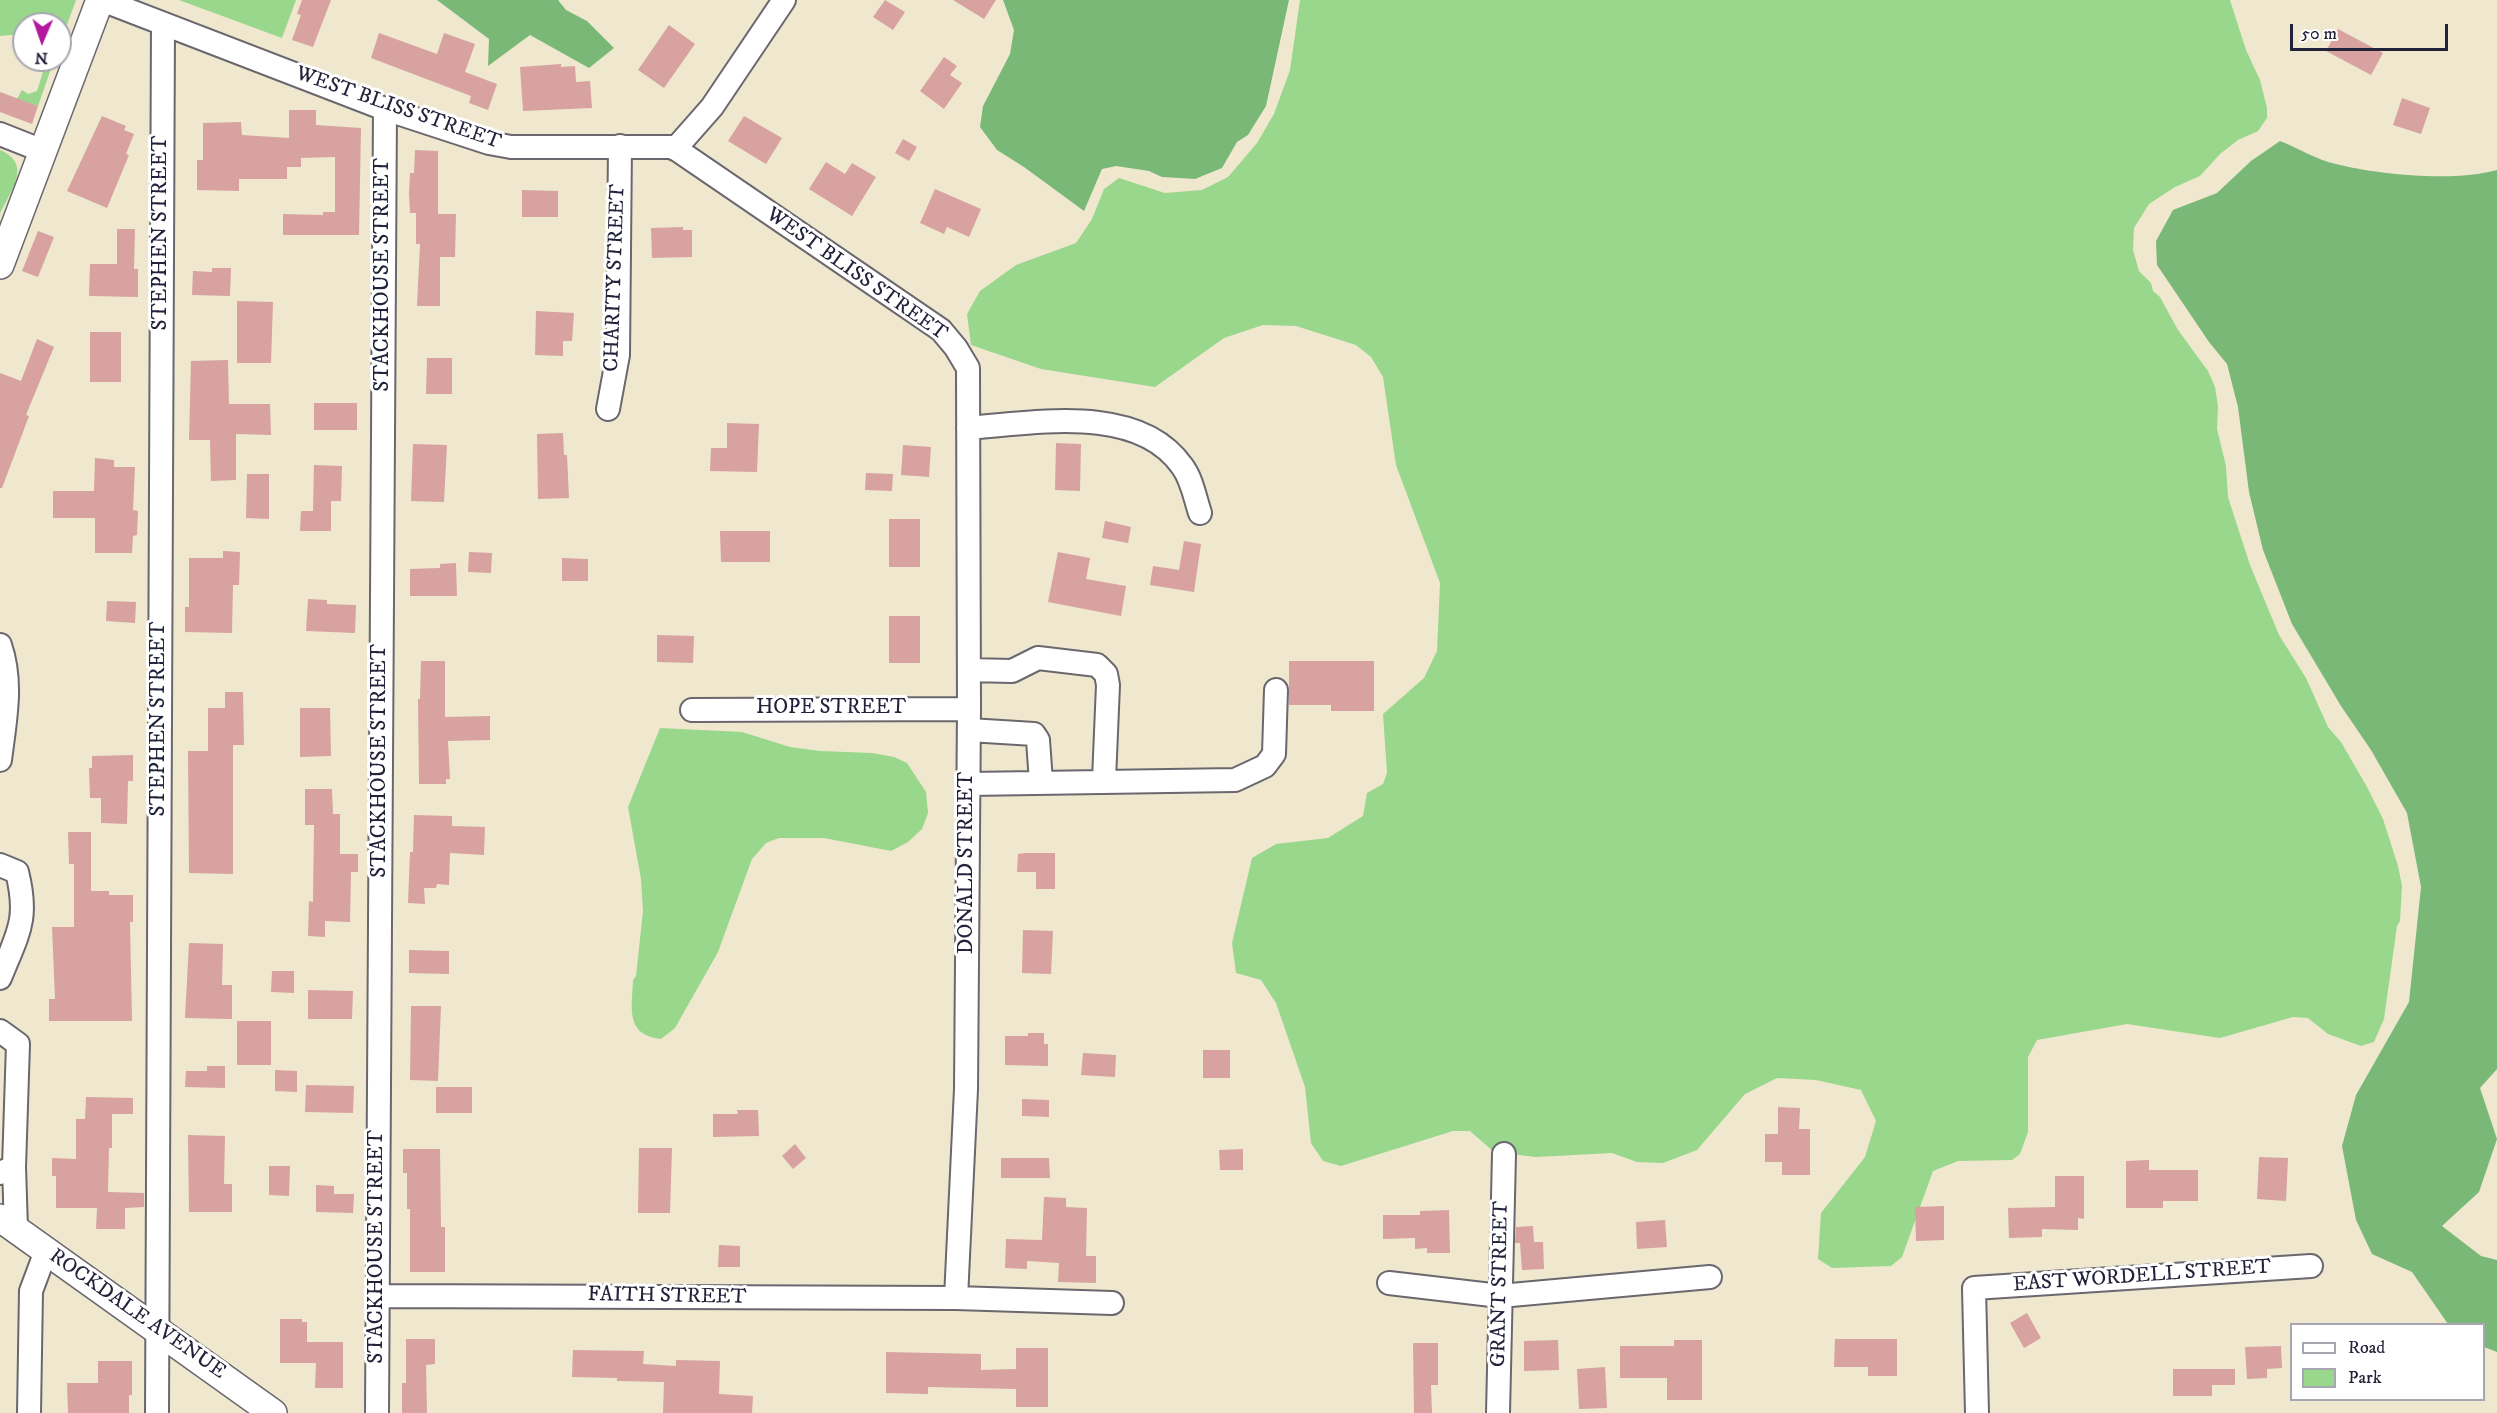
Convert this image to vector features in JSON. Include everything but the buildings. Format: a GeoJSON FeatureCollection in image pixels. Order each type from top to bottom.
{"type":"FeatureCollection","features":[{"type":"Feature","properties":{"kind":"main road"},"geometry":{"type":"LineString","coordinates":[[0,265],[101,0]]}},
{"type":"Feature","properties":{"kind":"main road","name":"ROCKDALE AVENUE"},"geometry":{"type":"LineString","coordinates":[[8,1224],[157,1328],[273,1413]]}},
{"type":"Feature","properties":{"kind":"street","name":"WEST BLISS STREET"},"geometry":{"type":"LineString","coordinates":[[101,0],[385,109],[489,143],[511,147],[620,146],[675,149],[940,330],[956,348],[968,368],[968,428]]}},
{"type":"Feature","properties":{"kind":"street"},"geometry":{"type":"LineString","coordinates":[[675,149],[712,107],[784,0]]}},
{"type":"Feature","properties":{"kind":"street","name":"STEPHEN STREET"},"geometry":{"type":"LineString","coordinates":[[157,1413],[163,24]]}},
{"type":"Feature","properties":{"kind":"street","name":"STACKHOUSE STREET"},"geometry":{"type":"LineString","coordinates":[[377,1413],[385,109]]}},
{"type":"Feature","properties":{"kind":"street"},"geometry":{"type":"LineString","coordinates":[[0,134],[43,151]]}},
{"type":"Feature","properties":{"kind":"street","name":"CHARITY STREET"},"geometry":{"type":"LineString","coordinates":[[608,409],[618,355],[620,146]]}},
{"type":"Feature","properties":{"kind":"street"},"geometry":{"type":"LineString","coordinates":[[968,428],[1085,421],[1131,430],[1158,443],[1182,466],[1190,481],[1200,513]]}},
{"type":"Feature","properties":{"kind":"street","name":"DONALD STREET"},"geometry":{"type":"LineString","coordinates":[[957,1298],[966,1089],[969,784],[968,428]]}},
{"type":"Feature","properties":{"kind":"street"},"geometry":{"type":"LineString","coordinates":[[0,645],[5,660],[9,697],[0,759]]}},
{"type":"Feature","properties":{"kind":"street"},"geometry":{"type":"LineString","coordinates":[[969,670],[1012,670],[1038,658],[1096,665],[1106,674],[1108,685],[1104,780]]}},
{"type":"Feature","properties":{"kind":"street"},"geometry":{"type":"LineString","coordinates":[[969,784],[1104,780],[1235,780],[1250,775],[1265,766],[1274,754],[1276,690]]}},
{"type":"Feature","properties":{"kind":"street","name":"HOPE STREET"},"geometry":{"type":"LineString","coordinates":[[692,710],[969,720],[1034,734],[1038,740],[1041,782]]}},
{"type":"Feature","properties":{"kind":"street"},"geometry":{"type":"LineString","coordinates":[[0,865],[17,872],[23,898],[22,924],[0,978]]}},
{"type":"Feature","properties":{"kind":"street"},"geometry":{"type":"LineString","coordinates":[[0,1031],[18,1044],[8,1113],[8,1224]]}},
{"type":"Feature","properties":{"kind":"street","name":"GRANT STREET"},"geometry":{"type":"LineString","coordinates":[[1498,1413],[1504,1154]]}},
{"type":"Feature","properties":{"kind":"street"},"geometry":{"type":"LineString","coordinates":[[29,1413],[31,1291],[46,1251]]}},
{"type":"Feature","properties":{"kind":"street","name":"EAST WORDELL STREET"},"geometry":{"type":"LineString","coordinates":[[1977,1413],[1974,1288],[2311,1266]]}},
{"type":"Feature","properties":{"kind":"street"},"geometry":{"type":"LineString","coordinates":[[1389,1283],[1500,1296],[1710,1277]]}},
{"type":"Feature","properties":{"kind":"street","name":"FAITH STREET"},"geometry":{"type":"LineString","coordinates":[[378,1296],[957,1298],[1112,1303]]}},
{"type":"Feature","properties":{"kind":"green space"},"geometry":{"type":"Polygon","coordinates":[[[0,0],[76,0],[72,12],[12,12],[12,35],[0,36],[0,0]]]}},
{"type":"Feature","properties":{"kind":"green space"},"geometry":{"type":"Polygon","coordinates":[[[179,0],[296,0],[282,38],[179,0]]]}},
{"type":"Feature","properties":{"kind":"green space"},"geometry":{"type":"Polygon","coordinates":[[[437,0],[558,0],[566,10],[587,21],[614,48],[589,68],[530,35],[488,66],[489,39],[437,0]]]}},
{"type":"Feature","properties":{"kind":"green space"},"geometry":{"type":"Polygon","coordinates":[[[1003,0],[1289,0],[1266,106],[1248,135],[1237,142],[1222,168],[1195,179],[1162,177],[1149,171],[1116,166],[1102,169],[1084,211],[997,150],[980,127],[983,106],[1010,54],[1014,30],[1003,0]]]}},
{"type":"Feature","properties":{"kind":"green space"},"geometry":{"type":"Polygon","coordinates":[[[1300,0],[2230,0],[2246,50],[2260,80],[2267,108],[2267,118],[2258,131],[2238,140],[2220,154],[2200,176],[2175,187],[2149,204],[2134,228],[2133,250],[2139,271],[2151,283],[2153,291],[2160,297],[2178,330],[2208,371],[2215,387],[2218,406],[2217,429],[2226,466],[2228,497],[2250,565],[2279,635],[2306,678],[2328,727],[2341,742],[2383,819],[2398,866],[2402,886],[2400,921],[2397,926],[2384,1019],[2374,1042],[2361,1046],[2328,1034],[2308,1018],[2293,1017],[2220,1038],[2127,1024],[2037,1040],[2028,1057],[2028,1132],[2020,1154],[2012,1160],[1958,1161],[1933,1171],[1902,1257],[1891,1266],[1832,1268],[1818,1259],[1821,1213],[1865,1157],[1876,1121],[1861,1090],[1816,1080],[1777,1078],[1745,1094],[1697,1150],[1663,1163],[1637,1162],[1612,1153],[1536,1157],[1494,1152],[1470,1131],[1453,1131],[1341,1166],[1323,1161],[1311,1143],[1305,1087],[1276,1003],[1261,980],[1236,973],[1232,943],[1252,858],[1276,844],[1328,838],[1363,816],[1367,793],[1383,784],[1387,773],[1383,714],[1424,678],[1437,651],[1440,583],[1396,465],[1383,377],[1371,357],[1356,345],[1296,326],[1263,325],[1224,338],[1155,387],[1041,369],[971,345],[967,314],[980,291],[1016,265],[1076,243],[1092,219],[1104,189],[1119,178],[1165,193],[1202,190],[1228,177],[1257,143],[1274,114],[1290,70],[1300,0]]]}},
{"type":"Feature","properties":{"kind":"green space"},"geometry":{"type":"Polygon","coordinates":[[[43,72],[50,72],[38,106],[17,99],[22,90],[28,94],[37,91],[43,72]]]}},
{"type":"Feature","properties":{"kind":"green space"},"geometry":{"type":"Polygon","coordinates":[[[2280,141],[2329,162],[2395,174],[2460,176],[2497,170],[2497,1069],[2480,1088],[2497,1139],[2479,1192],[2442,1226],[2481,1256],[2497,1260],[2497,1352],[2485,1347],[2485,1323],[2447,1323],[2412,1272],[2372,1254],[2356,1220],[2342,1146],[2356,1095],[2409,1002],[2421,887],[2407,813],[2371,750],[2341,706],[2292,624],[2263,550],[2249,492],[2238,407],[2227,364],[2209,342],[2157,265],[2156,241],[2173,210],[2217,193],[2251,161],[2280,141]]]}},
{"type":"Feature","properties":{"kind":"green space"},"geometry":{"type":"Polygon","coordinates":[[[0,150],[10,156],[17,170],[14,187],[0,214],[0,150]]]}},
{"type":"Feature","properties":{"kind":"green space"},"geometry":{"type":"Polygon","coordinates":[[[660,728],[742,732],[790,747],[820,751],[872,753],[894,757],[907,763],[926,792],[928,813],[922,829],[908,842],[891,851],[824,838],[779,838],[766,843],[752,859],[718,952],[675,1028],[661,1039],[641,1032],[633,1018],[633,980],[636,976],[643,911],[641,879],[628,807],[660,728]]]}}]}
